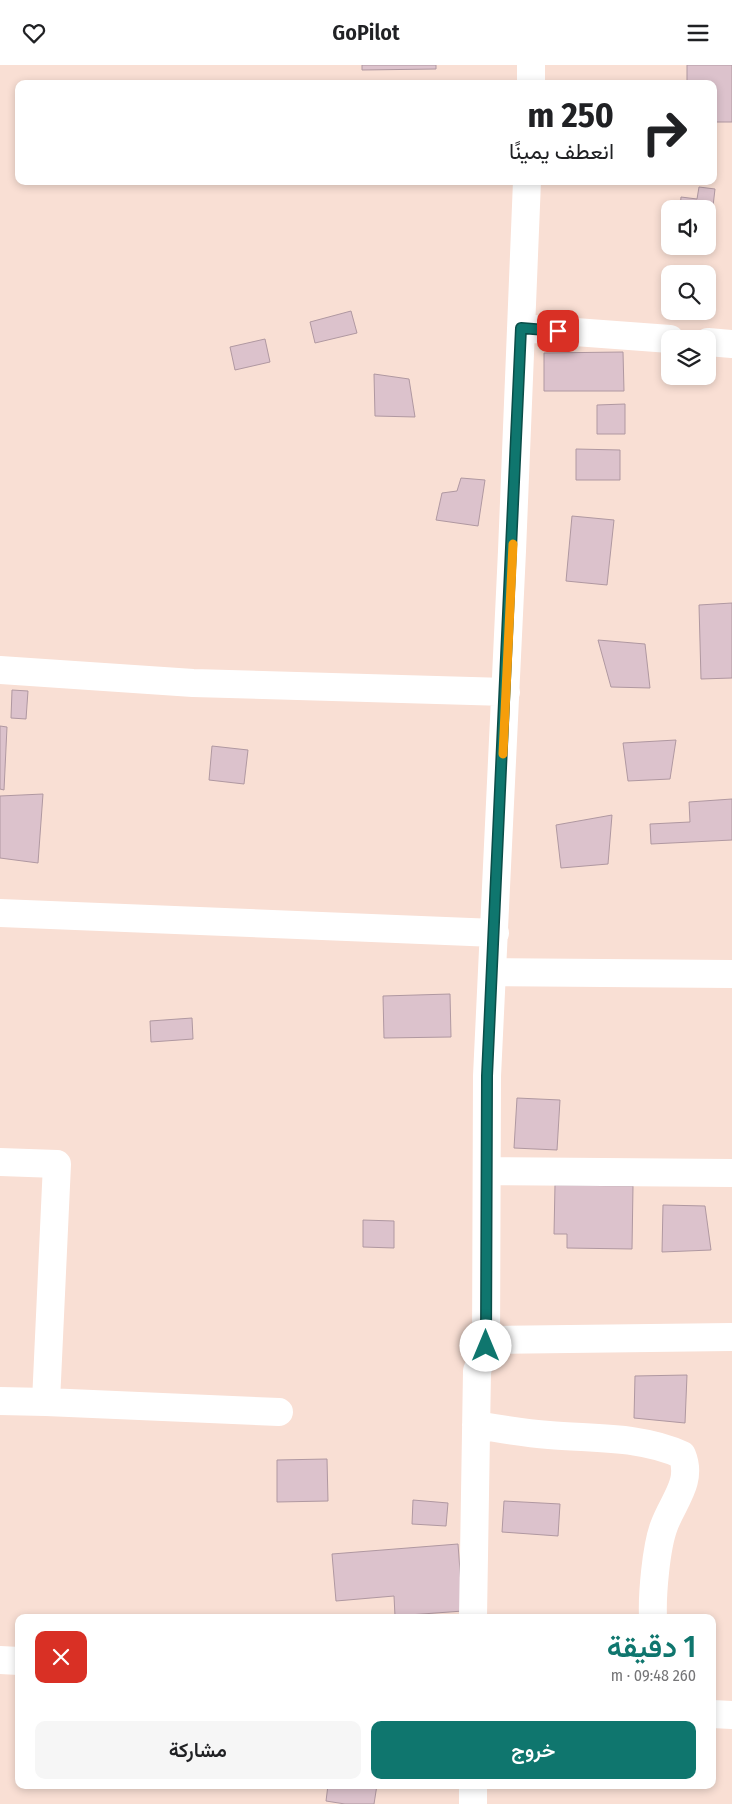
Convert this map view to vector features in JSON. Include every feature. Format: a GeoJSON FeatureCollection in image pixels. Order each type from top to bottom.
{"type":"FeatureCollection","features":[{"type":"Feature","properties":{"kind":"street"},"geometry":{"type":"LineString","coordinates":[[531,65],[531,80]]}},
{"type":"Feature","properties":{"kind":"street"},"geometry":{"type":"LineString","coordinates":[[473,1614],[477,1371],[486,1346],[487,1076],[506,692],[527,185]]}},
{"type":"Feature","properties":{"kind":"street"},"geometry":{"type":"LineString","coordinates":[[521,328],[661,338]]}},
{"type":"Feature","properties":{"kind":"street"},"geometry":{"type":"LineString","coordinates":[[716,343],[732,344]]}},
{"type":"Feature","properties":{"kind":"street"},"geometry":{"type":"LineString","coordinates":[[0,670],[193,683],[506,692]]}},
{"type":"Feature","properties":{"kind":"street"},"geometry":{"type":"LineString","coordinates":[[0,913],[495,933]]}},
{"type":"Feature","properties":{"kind":"street"},"geometry":{"type":"LineString","coordinates":[[493,973],[732,974]]}},
{"type":"Feature","properties":{"kind":"street"},"geometry":{"type":"LineString","coordinates":[[0,1162],[57,1164],[46,1402]]}},
{"type":"Feature","properties":{"kind":"street"},"geometry":{"type":"LineString","coordinates":[[487,1171],[732,1173]]}},
{"type":"Feature","properties":{"kind":"street"},"geometry":{"type":"LineString","coordinates":[[486,1346],[498,1340],[732,1337]]}},
{"type":"Feature","properties":{"kind":"street"},"geometry":{"type":"LineString","coordinates":[[0,1401],[279,1412]]}},
{"type":"Feature","properties":{"kind":"street"},"geometry":{"type":"LineString","coordinates":[[476,1425],[546,1435],[640,1442],[667,1447],[682,1455],[687,1467],[686,1479],[663,1527],[652,1596],[653,1614]]}},
{"type":"Feature","properties":{"kind":"street"},"geometry":{"type":"LineString","coordinates":[[0,1660],[15,1661]]}},
{"type":"Feature","properties":{"kind":"street"},"geometry":{"type":"LineString","coordinates":[[716,1714],[732,1715]]}},
{"type":"Feature","properties":{"kind":"street"},"geometry":{"type":"LineString","coordinates":[[473,1789],[473,1804]]}},
{"type":"Feature","properties":{"kind":"building"},"geometry":{"type":"Polygon","coordinates":[[[362,65],[436,65],[436,69],[362,70],[362,65]]]}},
{"type":"Feature","properties":{"kind":"building"},"geometry":{"type":"Polygon","coordinates":[[[687,65],[732,65],[732,122],[717,122],[717,80],[687,80],[687,65]]]}},
{"type":"Feature","properties":{"kind":"building"},"geometry":{"type":"Polygon","coordinates":[[[699,187],[715,189],[714,200],[681,200],[681,197],[697,199],[699,187]]]}},
{"type":"Feature","properties":{"kind":"building"},"geometry":{"type":"Polygon","coordinates":[[[351,311],[357,333],[315,343],[310,322],[351,311]]]}},
{"type":"Feature","properties":{"kind":"building"},"geometry":{"type":"Polygon","coordinates":[[[265,339],[270,362],[235,370],[230,347],[265,339]]]}},
{"type":"Feature","properties":{"kind":"building"},"geometry":{"type":"Polygon","coordinates":[[[623,352],[624,391],[544,391],[544,353],[623,352]]]}},
{"type":"Feature","properties":{"kind":"building"},"geometry":{"type":"Polygon","coordinates":[[[374,374],[409,379],[415,417],[375,416],[374,374]]]}},
{"type":"Feature","properties":{"kind":"building"},"geometry":{"type":"Polygon","coordinates":[[[625,404],[625,434],[597,434],[597,405],[625,404]]]}},
{"type":"Feature","properties":{"kind":"building"},"geometry":{"type":"Polygon","coordinates":[[[576,449],[620,450],[620,480],[576,480],[576,449]]]}},
{"type":"Feature","properties":{"kind":"building"},"geometry":{"type":"Polygon","coordinates":[[[461,478],[485,480],[478,526],[436,520],[442,493],[457,491],[461,478]]]}},
{"type":"Feature","properties":{"kind":"building"},"geometry":{"type":"Polygon","coordinates":[[[572,516],[614,520],[607,585],[566,581],[572,516]]]}},
{"type":"Feature","properties":{"kind":"building"},"geometry":{"type":"Polygon","coordinates":[[[732,603],[732,678],[701,679],[699,605],[732,603]]]}},
{"type":"Feature","properties":{"kind":"building"},"geometry":{"type":"Polygon","coordinates":[[[598,640],[645,644],[650,688],[611,687],[598,640]]]}},
{"type":"Feature","properties":{"kind":"building"},"geometry":{"type":"Polygon","coordinates":[[[12,690],[28,691],[26,719],[11,718],[12,690]]]}},
{"type":"Feature","properties":{"kind":"building"},"geometry":{"type":"Polygon","coordinates":[[[0,726],[7,727],[4,790],[0,789],[0,726]]]}},
{"type":"Feature","properties":{"kind":"building"},"geometry":{"type":"Polygon","coordinates":[[[676,740],[670,779],[628,781],[623,743],[676,740]]]}},
{"type":"Feature","properties":{"kind":"building"},"geometry":{"type":"Polygon","coordinates":[[[212,746],[248,750],[244,784],[209,780],[212,746]]]}},
{"type":"Feature","properties":{"kind":"building"},"geometry":{"type":"Polygon","coordinates":[[[43,794],[38,863],[0,858],[0,796],[43,794]]]}},
{"type":"Feature","properties":{"kind":"building"},"geometry":{"type":"Polygon","coordinates":[[[732,799],[732,840],[651,844],[650,824],[690,822],[689,802],[732,799]]]}},
{"type":"Feature","properties":{"kind":"building"},"geometry":{"type":"Polygon","coordinates":[[[612,815],[608,864],[561,868],[556,825],[612,815]]]}},
{"type":"Feature","properties":{"kind":"building"},"geometry":{"type":"Polygon","coordinates":[[[450,994],[451,1037],[384,1038],[383,996],[450,994]]]}},
{"type":"Feature","properties":{"kind":"building"},"geometry":{"type":"Polygon","coordinates":[[[192,1018],[193,1039],[151,1042],[150,1021],[192,1018]]]}},
{"type":"Feature","properties":{"kind":"building"},"geometry":{"type":"Polygon","coordinates":[[[517,1098],[560,1100],[557,1150],[514,1148],[517,1098]]]}},
{"type":"Feature","properties":{"kind":"building"},"geometry":{"type":"Polygon","coordinates":[[[555,1185],[633,1186],[632,1249],[567,1248],[567,1234],[554,1234],[555,1185]]]}},
{"type":"Feature","properties":{"kind":"building"},"geometry":{"type":"Polygon","coordinates":[[[663,1205],[705,1206],[711,1250],[662,1252],[663,1205]]]}},
{"type":"Feature","properties":{"kind":"building"},"geometry":{"type":"Polygon","coordinates":[[[363,1220],[394,1221],[394,1248],[363,1247],[363,1220]]]}},
{"type":"Feature","properties":{"kind":"building"},"geometry":{"type":"Polygon","coordinates":[[[687,1375],[685,1423],[634,1418],[635,1376],[687,1375]]]}},
{"type":"Feature","properties":{"kind":"building"},"geometry":{"type":"Polygon","coordinates":[[[327,1459],[328,1501],[277,1502],[277,1460],[327,1459]]]}},
{"type":"Feature","properties":{"kind":"building"},"geometry":{"type":"Polygon","coordinates":[[[413,1500],[448,1503],[446,1526],[412,1524],[413,1500]]]}},
{"type":"Feature","properties":{"kind":"building"},"geometry":{"type":"Polygon","coordinates":[[[504,1501],[560,1504],[558,1536],[502,1532],[504,1501]]]}},
{"type":"Feature","properties":{"kind":"building"},"geometry":{"type":"Polygon","coordinates":[[[458,1544],[463,1611],[395,1614],[394,1596],[336,1601],[332,1554],[458,1544]]]}},
{"type":"Feature","properties":{"kind":"building"},"geometry":{"type":"Polygon","coordinates":[[[328,1789],[376,1789],[374,1804],[345,1804],[326,1801],[328,1789]]]}},
{"type":"Feature","properties":{"kind":"slow traffic"},"geometry":{"type":"LineString","coordinates":[[503,754],[513,544]]}},
{"type":"Feature","properties":{"kind":"route"},"geometry":{"type":"LineString","coordinates":[[486,1346],[487,1076],[521,328],[558,331]]}}]}
